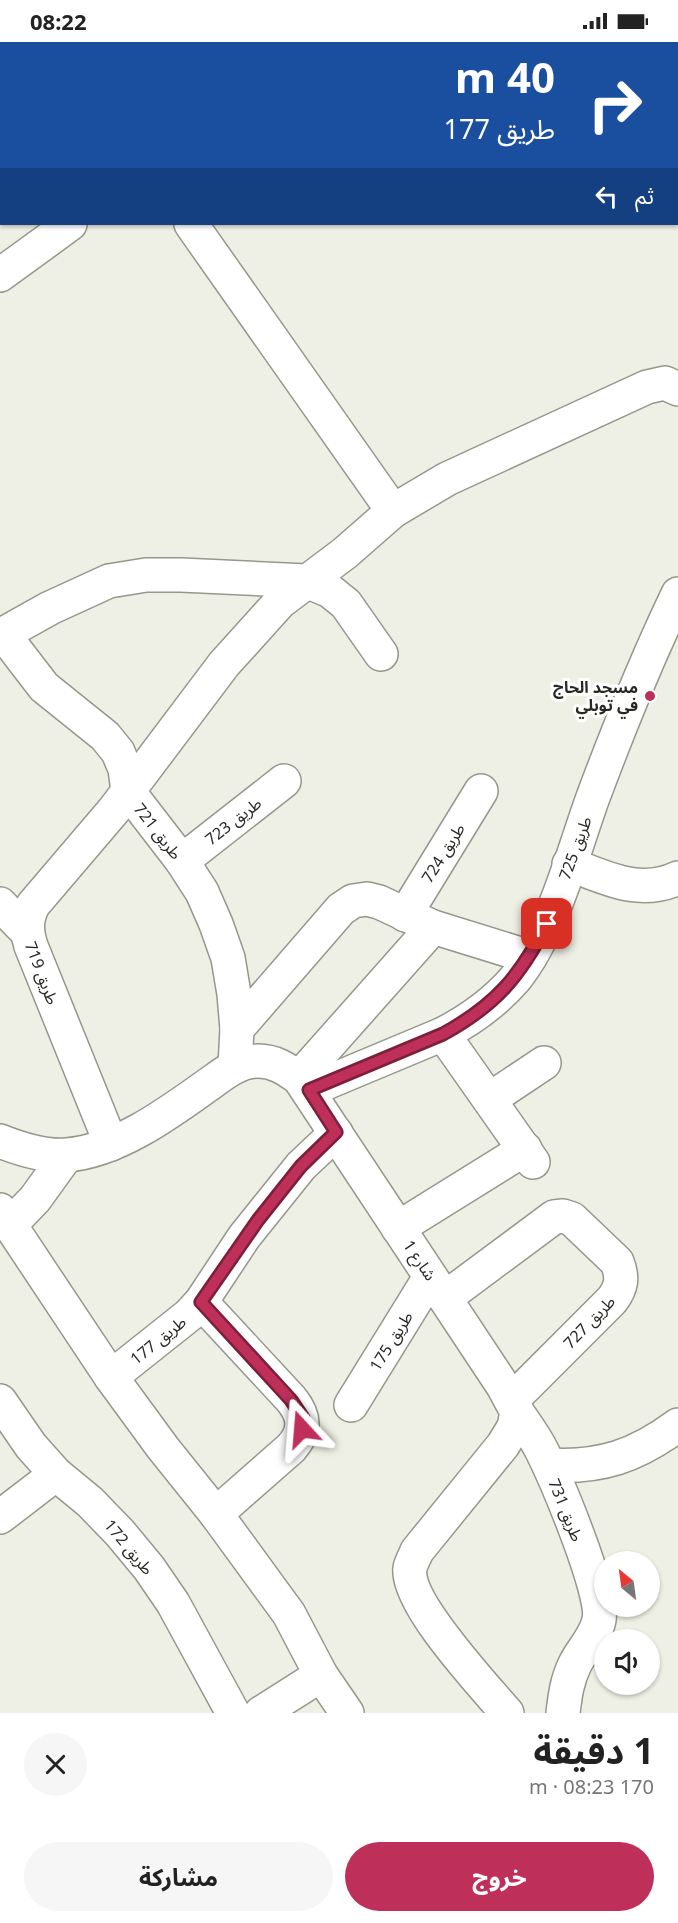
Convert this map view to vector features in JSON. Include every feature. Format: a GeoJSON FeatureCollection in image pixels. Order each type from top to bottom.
{"type":"FeatureCollection","features":[{"type":"Feature","properties":{"kind":"street"},"geometry":{"type":"LineString","coordinates":[[0,275],[69,225]]}},
{"type":"Feature","properties":{"kind":"street"},"geometry":{"type":"LineString","coordinates":[[192,225],[393,511]]}},
{"type":"Feature","properties":{"kind":"street","name":"طريق 719"},"geometry":{"type":"LineString","coordinates":[[111,1144],[31,946],[27,932],[27,918],[33,905],[102,825],[240,644],[280,602],[345,553],[393,511],[475,465],[656,383],[665,383],[678,389]]}},
{"type":"Feature","properties":{"kind":"street"},"geometry":{"type":"LineString","coordinates":[[2,636],[50,608],[109,581],[146,575],[181,575],[306,581],[330,591],[346,604],[381,654]]}},
{"type":"Feature","properties":{"kind":"street","name":"طريق 725"},"geometry":{"type":"LineString","coordinates":[[304,1084],[443,1034],[463,1024],[489,1004],[514,979],[530,957],[547,924],[647,660],[671,632],[678,594]]}},
{"type":"Feature","properties":{"kind":"street","name":"طريق 721"},"geometry":{"type":"LineString","coordinates":[[2,636],[44,687],[105,736],[118,753],[125,769],[128,791],[182,861],[202,892],[220,936],[232,982],[237,1029],[235,1066]]}},
{"type":"Feature","properties":{"kind":"street","name":"طريق 723"},"geometry":{"type":"LineString","coordinates":[[182,861],[284,781]]}},
{"type":"Feature","properties":{"kind":"street","name":"طريق 724"},"geometry":{"type":"LineString","coordinates":[[419,921],[481,791]]}},
{"type":"Feature","properties":{"kind":"street"},"geometry":{"type":"LineString","coordinates":[[569,864],[626,885],[655,886],[678,878]]}},
{"type":"Feature","properties":{"kind":"street"},"geometry":{"type":"LineString","coordinates":[[237,1029],[341,909],[353,902],[367,899],[379,902],[419,921],[530,957]]}},
{"type":"Feature","properties":{"kind":"street"},"geometry":{"type":"LineString","coordinates":[[0,904],[27,932]]}},
{"type":"Feature","properties":{"kind":"street"},"geometry":{"type":"LineString","coordinates":[[304,1084],[419,921]]}},
{"type":"Feature","properties":{"kind":"street"},"geometry":{"type":"LineString","coordinates":[[398,1228],[529,1156],[443,1034]]}},
{"type":"Feature","properties":{"kind":"street","name":"شارع 1"},"geometry":{"type":"LineString","coordinates":[[0,1141],[24,1151],[66,1156],[111,1144],[158,1120],[235,1066],[256,1061],[276,1064],[304,1084],[515,1406]]}},
{"type":"Feature","properties":{"kind":"street"},"geometry":{"type":"LineString","coordinates":[[490,1099],[544,1063]]}},
{"type":"Feature","properties":{"kind":"street","name":"طريق 177"},"geometry":{"type":"LineString","coordinates":[[111,1377],[175,1328],[201,1302],[258,1220],[301,1166],[336,1132]]}},
{"type":"Feature","properties":{"kind":"street"},"geometry":{"type":"LineString","coordinates":[[66,1156],[35,1199],[5,1217],[111,1377],[289,1614],[321,1675],[347,1713]]}},
{"type":"Feature","properties":{"kind":"street","name":"طريق 727"},"geometry":{"type":"LineString","coordinates":[[438,1287],[554,1217],[563,1216],[572,1219],[617,1262],[621,1271],[619,1292],[515,1406]]}},
{"type":"Feature","properties":{"kind":"street","name":"طريق 175"},"geometry":{"type":"LineString","coordinates":[[351,1405],[438,1287]]}},
{"type":"Feature","properties":{"kind":"street"},"geometry":{"type":"LineString","coordinates":[[201,1302],[291,1400],[303,1418],[298,1439],[291,1448],[216,1514]]}},
{"type":"Feature","properties":{"kind":"street","name":"طريق 172"},"geometry":{"type":"LineString","coordinates":[[0,1401],[31,1446],[56,1474],[90,1502],[120,1533],[149,1568],[174,1603],[233,1713]]}},
{"type":"Feature","properties":{"kind":"street"},"geometry":{"type":"LineString","coordinates":[[507,1713],[438,1630],[423,1608],[413,1588],[410,1569],[417,1551],[503,1445],[514,1427],[515,1406]]}},
{"type":"Feature","properties":{"kind":"street","name":"طريق 731"},"geometry":{"type":"LineString","coordinates":[[515,1406],[549,1465],[588,1564],[601,1610],[596,1629],[570,1675],[563,1713]]}},
{"type":"Feature","properties":{"kind":"street"},"geometry":{"type":"LineString","coordinates":[[549,1465],[570,1466],[610,1461],[648,1445],[678,1425]]}},
{"type":"Feature","properties":{"kind":"street"},"geometry":{"type":"LineString","coordinates":[[0,1517],[56,1474]]}},
{"type":"Feature","properties":{"kind":"street"},"geometry":{"type":"LineString","coordinates":[[261,1713],[321,1675]]}},
{"type":"Feature","properties":{"kind":"place","name":"مسجد الحاج في توبلي"},"geometry":{"type":"Point","coordinates":[650,696]}},
{"type":"Feature","properties":{"kind":"route"},"geometry":{"type":"LineString","coordinates":[[302,1429],[303,1418],[298,1408],[201,1302],[244,1237],[301,1166],[336,1132],[309,1090],[463,1024],[489,1004],[514,979],[530,957],[547,924]]}}]}
